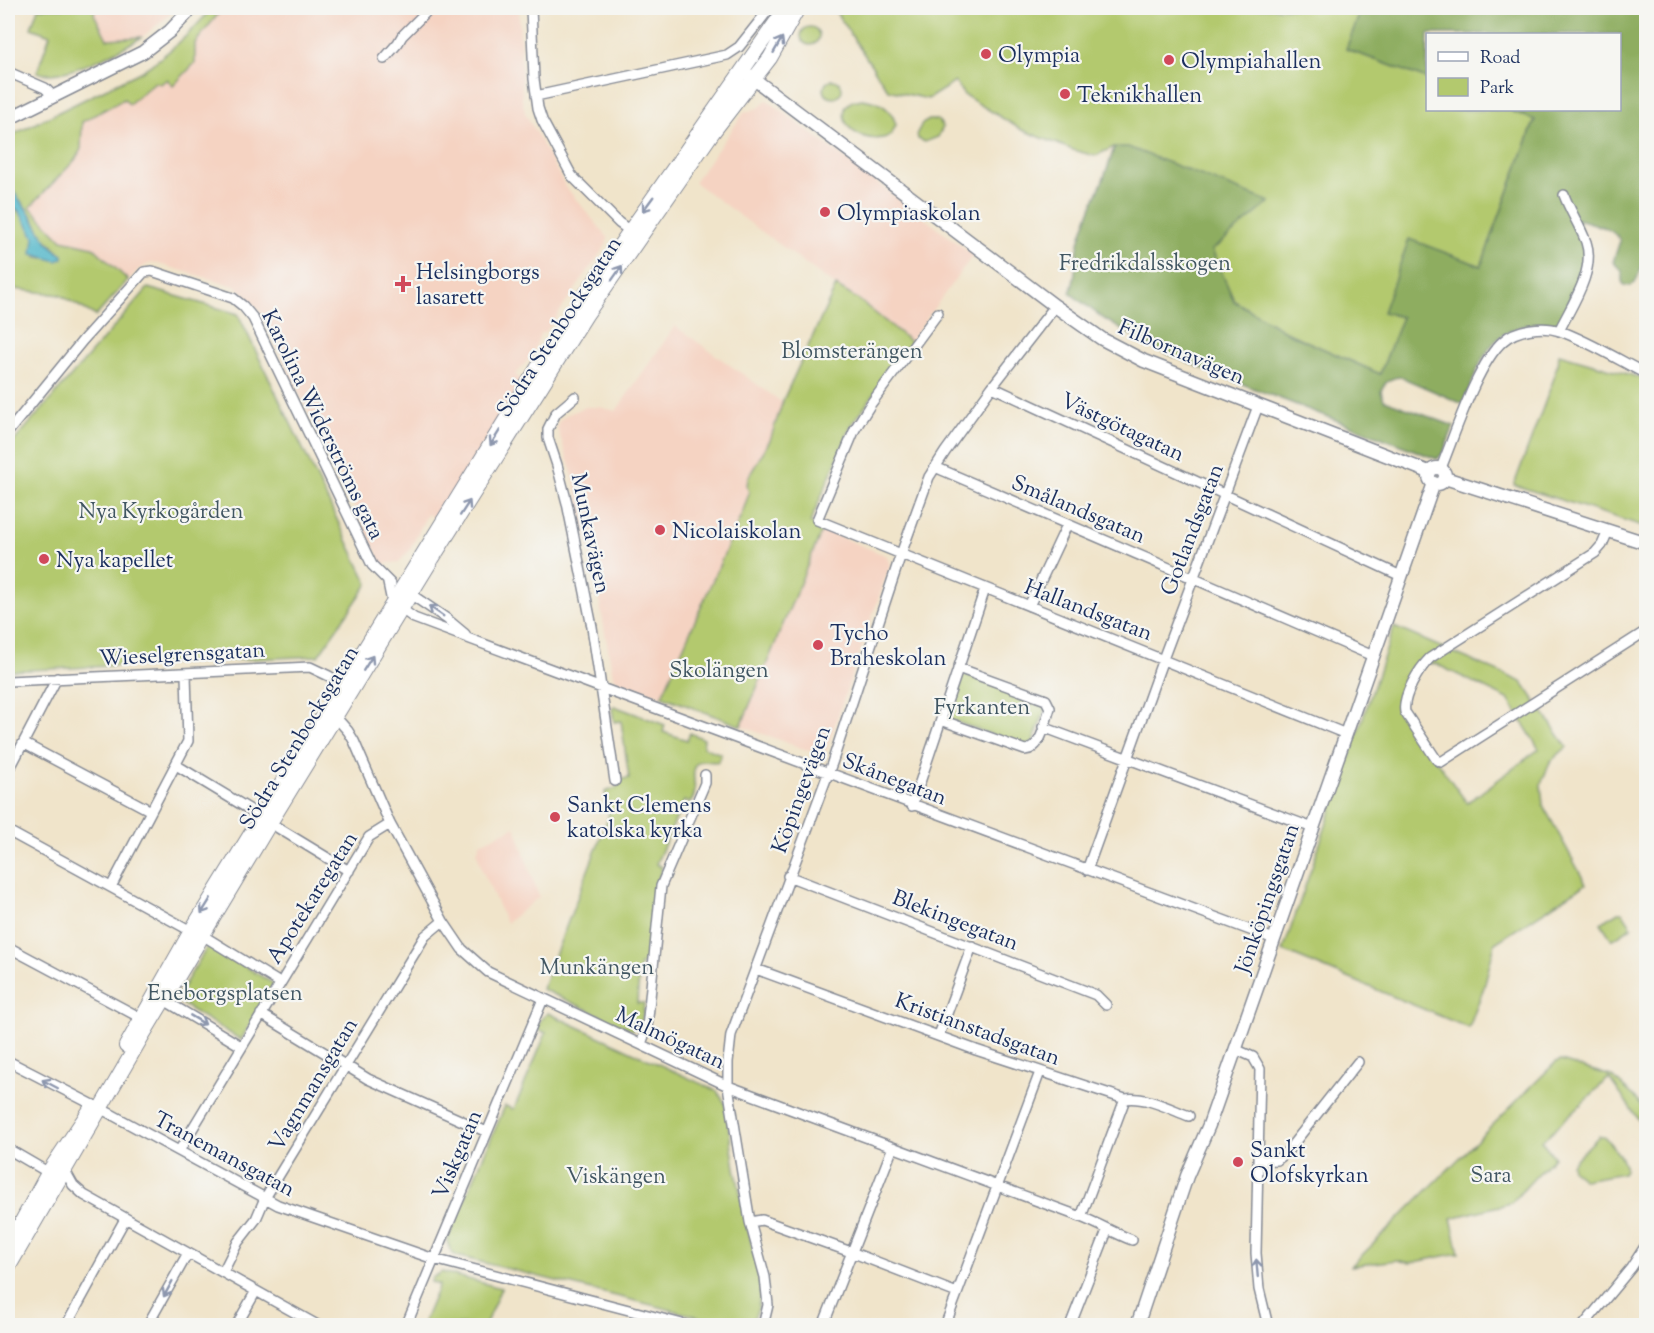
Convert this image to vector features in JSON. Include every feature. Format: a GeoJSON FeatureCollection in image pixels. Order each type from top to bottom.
{"type":"FeatureCollection","features":[{"type":"Feature","properties":{"kind":"main road"},"geometry":{"type":"LineString","coordinates":[[635,234],[786,8]]}},
{"type":"Feature","properties":{"kind":"main road"},"geometry":{"type":"LineString","coordinates":[[635,234],[755,80],[798,8]]}},
{"type":"Feature","properties":{"kind":"main road","name":"Södra Stenbocksgatan"},"geometry":{"type":"LineString","coordinates":[[9,1256],[196,933],[406,591],[548,351],[635,234]]}},
{"type":"Feature","properties":{"kind":"main road","name":"Södra Stenbocksgatan"},"geometry":{"type":"LineString","coordinates":[[96,1107],[141,1018],[159,997]]}},
{"type":"Feature","properties":{"kind":"street"},"geometry":{"type":"LineString","coordinates":[[8,119],[150,47],[170,31],[192,8]]}},
{"type":"Feature","properties":{"kind":"street"},"geometry":{"type":"LineString","coordinates":[[384,59],[404,33],[430,8]]}},
{"type":"Feature","properties":{"kind":"street"},"geometry":{"type":"LineString","coordinates":[[531,8],[536,96],[542,120],[572,176],[582,188],[635,234]]}},
{"type":"Feature","properties":{"kind":"street"},"geometry":{"type":"LineString","coordinates":[[536,96],[727,55],[739,47],[770,8]]}},
{"type":"Feature","properties":{"kind":"street","name":"Filbornavägen"},"geometry":{"type":"LineString","coordinates":[[743,71],[1086,329],[1120,350],[1160,368],[1437,475],[1647,543]]}},
{"type":"Feature","properties":{"kind":"street"},"geometry":{"type":"LineString","coordinates":[[8,72],[45,88],[54,97]]}},
{"type":"Feature","properties":{"kind":"street"},"geometry":{"type":"LineString","coordinates":[[1559,331],[1584,276],[1588,258],[1586,243],[1564,195]]}},
{"type":"Feature","properties":{"kind":"street","name":"Karolina Widerströms gata"},"geometry":{"type":"LineString","coordinates":[[8,432],[83,340],[148,271],[233,298],[247,310],[293,399],[372,565],[388,583]]}},
{"type":"Feature","properties":{"kind":"street","name":"Köpingevägen"},"geometry":{"type":"LineString","coordinates":[[763,1326],[768,1305],[767,1292],[750,1222],[728,1086],[731,1035],[828,773],[929,477],[992,387],[1055,306]]}},
{"type":"Feature","properties":{"kind":"street","name":"Hallandsgatan"},"geometry":{"type":"LineString","coordinates":[[938,313],[855,429],[817,520],[1346,734]]}},
{"type":"Feature","properties":{"kind":"street"},"geometry":{"type":"LineString","coordinates":[[1437,475],[1479,377],[1497,347],[1506,338],[1527,330],[1559,331],[1647,374]]}},
{"type":"Feature","properties":{"kind":"street","name":"Västgötagatan"},"geometry":{"type":"LineString","coordinates":[[992,387],[1401,576]]}},
{"type":"Feature","properties":{"kind":"street","name":"Munkavägen"},"geometry":{"type":"LineString","coordinates":[[575,398],[556,413],[548,429],[548,438],[567,503],[592,627],[615,781]]}},
{"type":"Feature","properties":{"kind":"street","name":"Gotlandsgatan"},"geometry":{"type":"LineString","coordinates":[[1087,870],[1258,406]]}},
{"type":"Feature","properties":{"kind":"street","name":"Smålandsgatan"},"geometry":{"type":"LineString","coordinates":[[934,467],[1373,656]]}},
{"type":"Feature","properties":{"kind":"street","name":"Jönköpingsgatan"},"geometry":{"type":"LineString","coordinates":[[1137,1326],[1187,1176],[1209,1125],[1437,475]]}},
{"type":"Feature","properties":{"kind":"street"},"geometry":{"type":"LineString","coordinates":[[1029,606],[1067,525]]}},
{"type":"Feature","properties":{"kind":"street"},"geometry":{"type":"LineString","coordinates":[[1608,531],[1602,545],[1595,553],[1430,658],[1416,676],[1404,703],[1404,709],[1436,759],[1441,762],[1647,631]]}},
{"type":"Feature","properties":{"kind":"street"},"geometry":{"type":"LineString","coordinates":[[388,583],[396,606]]}},
{"type":"Feature","properties":{"kind":"street","name":"Skånegatan"},"geometry":{"type":"LineString","coordinates":[[388,583],[406,591],[447,619],[469,638]]}},
{"type":"Feature","properties":{"kind":"street"},"geometry":{"type":"LineString","coordinates":[[912,806],[985,589]]}},
{"type":"Feature","properties":{"kind":"street","name":"Skånegatan"},"geometry":{"type":"LineString","coordinates":[[396,606],[414,618],[469,638],[494,650],[1274,939]]}},
{"type":"Feature","properties":{"kind":"street","name":"Wieselgrensgatan"},"geometry":{"type":"LineString","coordinates":[[8,681],[310,667],[346,688]]}},
{"type":"Feature","properties":{"kind":"street"},"geometry":{"type":"LineString","coordinates":[[941,720],[1025,750],[1036,746],[1050,708],[1046,700],[958,668]]}},
{"type":"Feature","properties":{"kind":"street"},"geometry":{"type":"LineString","coordinates":[[111,887],[188,738],[186,674]]}},
{"type":"Feature","properties":{"kind":"street"},"geometry":{"type":"LineString","coordinates":[[8,772],[57,678]]}},
{"type":"Feature","properties":{"kind":"street","name":"Malmögatan"},"geometry":{"type":"LineString","coordinates":[[331,712],[348,730],[354,741],[390,824],[443,921],[474,962],[500,979],[728,1086],[1081,1217],[1107,1231],[1132,1240]]}},
{"type":"Feature","properties":{"kind":"street"},"geometry":{"type":"LineString","coordinates":[[1043,727],[1313,828]]}},
{"type":"Feature","properties":{"kind":"street"},"geometry":{"type":"LineString","coordinates":[[23,743],[150,811]]}},
{"type":"Feature","properties":{"kind":"street"},"geometry":{"type":"LineString","coordinates":[[176,765],[349,871]]}},
{"type":"Feature","properties":{"kind":"street"},"geometry":{"type":"LineString","coordinates":[[641,1044],[647,1028],[661,886],[705,783],[705,775]]}},
{"type":"Feature","properties":{"kind":"street","name":"Apotekaregatan"},"geometry":{"type":"LineString","coordinates":[[179,1151],[369,837],[390,824]]}},
{"type":"Feature","properties":{"kind":"street"},"geometry":{"type":"LineString","coordinates":[[8,831],[196,933],[280,983]]}},
{"type":"Feature","properties":{"kind":"street","name":"Blekingegatan"},"geometry":{"type":"LineString","coordinates":[[788,876],[1096,995],[1106,1005]]}},
{"type":"Feature","properties":{"kind":"street","name":"Vagnmansgatan"},"geometry":{"type":"LineString","coordinates":[[223,1272],[238,1242],[256,1219],[265,1198],[425,936],[443,921]]}},
{"type":"Feature","properties":{"kind":"street"},"geometry":{"type":"LineString","coordinates":[[939,1035],[972,946]]}},
{"type":"Feature","properties":{"kind":"street"},"geometry":{"type":"LineString","coordinates":[[8,947],[141,1018]]}},
{"type":"Feature","properties":{"kind":"street","name":"Kristianstadsgatan"},"geometry":{"type":"LineString","coordinates":[[756,969],[1040,1072],[1125,1099],[1133,1098],[1189,1116]]}},
{"type":"Feature","properties":{"kind":"street"},"geometry":{"type":"LineString","coordinates":[[159,997],[242,1046]]}},
{"type":"Feature","properties":{"kind":"street","name":"Viskgatan"},"geometry":{"type":"LineString","coordinates":[[406,1326],[543,999]]}},
{"type":"Feature","properties":{"kind":"street"},"geometry":{"type":"LineString","coordinates":[[261,1014],[368,1080],[487,1131]]}},
{"type":"Feature","properties":{"kind":"street"},"geometry":{"type":"LineString","coordinates":[[1235,1049],[1253,1057],[1260,1069],[1257,1270],[1268,1326]]}},
{"type":"Feature","properties":{"kind":"street","name":"Tranemansgatan"},"geometry":{"type":"LineString","coordinates":[[8,1061],[265,1198],[292,1210],[434,1259],[690,1326]]}},
{"type":"Feature","properties":{"kind":"street"},"geometry":{"type":"LineString","coordinates":[[1258,1161],[1277,1160],[1285,1154],[1358,1062]]}},
{"type":"Feature","properties":{"kind":"street"},"geometry":{"type":"LineString","coordinates":[[945,1326],[1040,1072]]}},
{"type":"Feature","properties":{"kind":"street"},"geometry":{"type":"LineString","coordinates":[[1081,1217],[1125,1099]]}},
{"type":"Feature","properties":{"kind":"street"},"geometry":{"type":"LineString","coordinates":[[823,1326],[893,1147]]}},
{"type":"Feature","properties":{"kind":"street"},"geometry":{"type":"LineString","coordinates":[[8,1149],[57,1173],[84,1196],[319,1326]]}},
{"type":"Feature","properties":{"kind":"street"},"geometry":{"type":"LineString","coordinates":[[66,1326],[125,1219]]}},
{"type":"Feature","properties":{"kind":"street"},"geometry":{"type":"LineString","coordinates":[[750,1222],[762,1220],[851,1251],[957,1293]]}},
{"type":"Feature","properties":{"kind":"street"},"geometry":{"type":"LineString","coordinates":[[1070,1326],[1107,1231]]}},
{"type":"Feature","properties":{"kind":"street"},"geometry":{"type":"LineString","coordinates":[[1583,1326],[1647,1245]]}},
{"type":"Feature","properties":{"kind":"street"},"geometry":{"type":"LineString","coordinates":[[147,1326],[188,1253]]}},
{"type":"Feature","properties":{"kind":"street"},"geometry":{"type":"LineString","coordinates":[[236,1326],[256,1291]]}},
{"type":"Feature","properties":{"kind":"shaded area"},"geometry":{"type":"Polygon","coordinates":[[[95,8],[175,8],[142,37],[107,39],[94,14],[95,8]]]}},
{"type":"Feature","properties":{"kind":"shaded area","name":"Helsingborgs lasarett"},"geometry":{"type":"Polygon","coordinates":[[[223,8],[519,8],[522,99],[525,113],[566,187],[608,238],[606,245],[545,333],[541,333],[532,355],[515,375],[523,381],[437,520],[427,514],[410,550],[399,562],[382,564],[259,310],[238,287],[152,262],[140,268],[128,280],[93,247],[62,240],[30,207],[75,160],[81,149],[82,122],[125,99],[129,104],[155,82],[166,79],[173,86],[196,49],[195,43],[223,8]]]}},
{"type":"Feature","properties":{"kind":"shaded area","name":"Olympiaskolan"},"geometry":{"type":"Polygon","coordinates":[[[767,100],[973,255],[910,341],[859,300],[836,286],[694,182],[744,113],[760,107],[767,100]]]}},
{"type":"Feature","properties":{"kind":"shaded area","name":"Nicolaiskolan"},"geometry":{"type":"Polygon","coordinates":[[[675,326],[783,403],[770,440],[747,480],[749,493],[743,511],[662,696],[618,681],[613,676],[590,550],[574,479],[557,427],[559,421],[566,415],[586,407],[616,411],[675,326]]]}},
{"type":"Feature","properties":{"kind":"shaded area","name":"Tycho Braheskolan"},"geometry":{"type":"Polygon","coordinates":[[[822,530],[887,556],[890,565],[826,750],[818,754],[741,726],[822,530]]]}},
{"type":"Feature","properties":{"kind":"shaded area"},"geometry":{"type":"Polygon","coordinates":[[[515,827],[539,897],[506,923],[482,870],[477,853],[480,843],[515,827]]]}},
{"type":"Feature","properties":{"kind":"green space"},"geometry":{"type":"Polygon","coordinates":[[[38,8],[95,8],[94,14],[107,39],[142,37],[75,69],[61,73],[37,72],[50,35],[31,28],[38,8]]]}},
{"type":"Feature","properties":{"kind":"green space"},"geometry":{"type":"Polygon","coordinates":[[[212,8],[223,8],[195,43],[195,63],[173,86],[167,79],[161,84],[155,82],[129,104],[124,99],[82,122],[81,149],[75,160],[30,207],[62,240],[93,247],[128,280],[96,316],[60,295],[8,288],[8,201],[30,226],[34,237],[36,257],[44,258],[61,254],[43,236],[32,216],[8,184],[8,137],[142,71],[180,42],[212,8]]]}},
{"type":"Feature","properties":{"kind":"green space"},"geometry":{"type":"Polygon","coordinates":[[[833,8],[1362,8],[1346,49],[1426,79],[1426,111],[1511,111],[1535,119],[1481,266],[1409,240],[1392,315],[1402,317],[1380,374],[1290,334],[1234,301],[1212,250],[1269,202],[1114,147],[1095,156],[1073,150],[1022,130],[964,95],[955,82],[928,99],[888,90],[833,8]]]}},
{"type":"Feature","properties":{"kind":"green space","name":"Fredrikdalsskogen"},"geometry":{"type":"Polygon","coordinates":[[[1362,8],[1646,8],[1646,257],[1635,283],[1630,286],[1624,285],[1622,271],[1613,262],[1620,241],[1617,236],[1602,227],[1578,219],[1585,249],[1583,266],[1560,323],[1519,327],[1505,333],[1486,354],[1463,404],[1401,377],[1386,383],[1381,391],[1384,400],[1454,426],[1443,453],[1437,459],[1149,346],[1104,319],[1070,293],[1082,231],[1114,147],[1128,147],[1270,202],[1212,250],[1234,301],[1290,334],[1380,374],[1402,317],[1383,312],[1409,239],[1481,266],[1535,120],[1511,111],[1621,111],[1621,33],[1426,33],[1426,79],[1346,49],[1362,8]]]}},
{"type":"Feature","properties":{"kind":"green space"},"geometry":{"type":"Polygon","coordinates":[[[810,27],[816,30],[819,36],[816,42],[810,45],[804,42],[801,36],[804,30],[810,27]]]}},
{"type":"Feature","properties":{"kind":"green space"},"geometry":{"type":"Polygon","coordinates":[[[829,80],[837,80],[842,85],[840,96],[829,98],[824,93],[824,85],[829,80]]]}},
{"type":"Feature","properties":{"kind":"green space"},"geometry":{"type":"Polygon","coordinates":[[[862,99],[879,104],[888,110],[896,125],[891,135],[875,139],[866,137],[858,134],[846,123],[844,115],[846,106],[852,101],[862,99]]]}},
{"type":"Feature","properties":{"kind":"green space"},"geometry":{"type":"Polygon","coordinates":[[[929,120],[938,120],[943,127],[938,137],[925,142],[918,139],[917,133],[922,124],[929,120]]]}},
{"type":"Feature","properties":{"kind":"green space"},"geometry":{"type":"Polygon","coordinates":[[[836,286],[859,300],[911,342],[851,426],[810,523],[822,530],[741,726],[662,696],[743,511],[749,493],[748,478],[770,440],[784,398],[836,286]]]}},
{"type":"Feature","properties":{"kind":"green space","name":"Nya Kyrkogården"},"geometry":{"type":"Polygon","coordinates":[[[148,288],[238,314],[368,584],[318,656],[8,671],[8,448],[148,288]]]}},
{"type":"Feature","properties":{"kind":"green space"},"geometry":{"type":"Polygon","coordinates":[[[1559,354],[1645,379],[1646,375],[1646,527],[1514,485],[1554,378],[1559,354]]]}},
{"type":"Feature","properties":{"kind":"green space"},"geometry":{"type":"Polygon","coordinates":[[[1394,627],[1522,682],[1567,747],[1550,762],[1541,784],[1543,805],[1586,884],[1495,943],[1484,987],[1469,1028],[1283,951],[1394,627]],[[1419,662],[1411,675],[1399,709],[1467,803],[1539,749],[1508,699],[1436,664],[1419,662]]]}},
{"type":"Feature","properties":{"kind":"green space","name":"Fyrkanten"},"geometry":{"type":"Polygon","coordinates":[[[965,674],[1042,702],[1046,708],[1033,742],[1026,747],[951,720],[947,713],[959,676],[965,674]]]}},
{"type":"Feature","properties":{"kind":"green space","name":"Munkängen"},"geometry":{"type":"Polygon","coordinates":[[[614,706],[665,725],[663,732],[687,740],[690,733],[704,739],[703,747],[721,754],[718,762],[701,761],[695,765],[693,799],[690,803],[684,801],[656,864],[662,867],[653,898],[647,964],[640,964],[637,1003],[644,1003],[643,1015],[639,1026],[632,1030],[542,989],[609,816],[605,792],[616,788],[622,779],[629,778],[621,721],[614,722],[612,709],[614,706]]]}},
{"type":"Feature","properties":{"kind":"green space"},"geometry":{"type":"Polygon","coordinates":[[[1618,912],[1622,912],[1632,927],[1612,940],[1601,923],[1618,912]]]}},
{"type":"Feature","properties":{"kind":"green space","name":"Eneborgsplatsen"},"geometry":{"type":"Polygon","coordinates":[[[209,944],[274,984],[241,1040],[175,1000],[209,944]]]}},
{"type":"Feature","properties":{"kind":"green space","name":"Viskängen"},"geometry":{"type":"Polygon","coordinates":[[[548,1013],[717,1091],[725,1103],[735,1168],[761,1287],[758,1309],[751,1325],[731,1325],[457,1256],[451,1252],[447,1241],[505,1106],[514,1109],[546,1033],[537,1029],[541,1019],[548,1013]]]}},
{"type":"Feature","properties":{"kind":"green space","name":"Sara"},"geometry":{"type":"Polygon","coordinates":[[[1561,1061],[1611,1076],[1635,1097],[1646,1112],[1646,1130],[1609,1078],[1542,1141],[1554,1157],[1511,1203],[1451,1218],[1459,1253],[1410,1263],[1397,1260],[1351,1266],[1556,1062],[1561,1061]]]}},
{"type":"Feature","properties":{"kind":"green space"},"geometry":{"type":"Polygon","coordinates":[[[1599,1136],[1604,1136],[1614,1148],[1625,1170],[1623,1173],[1584,1180],[1572,1170],[1571,1164],[1599,1136]]]}},
{"type":"Feature","properties":{"kind":"green space"},"geometry":{"type":"Polygon","coordinates":[[[442,1272],[501,1288],[485,1325],[422,1325],[439,1285],[431,1282],[432,1278],[442,1272]]]}},
{"type":"Feature","properties":{"kind":"water"},"geometry":{"type":"Polygon","coordinates":[[[8,184],[48,242],[63,255],[63,258],[57,261],[32,254],[34,237],[19,211],[8,201],[8,184]]]}},
{"type":"Feature","properties":{"kind":"place","name":"Olympia"},"geometry":{"type":"Point","coordinates":[986,54]}},
{"type":"Feature","properties":{"kind":"place","name":"Olympiahallen"},"geometry":{"type":"Point","coordinates":[1169,60]}},
{"type":"Feature","properties":{"kind":"place","name":"Teknikhallen"},"geometry":{"type":"Point","coordinates":[1065,94]}},
{"type":"Feature","properties":{"kind":"place","name":"Olympiaskolan"},"geometry":{"type":"Point","coordinates":[825,212]}},
{"type":"Feature","properties":{"kind":"place","name":"Helsingborgs lasarett"},"geometry":{"type":"Point","coordinates":[403,284]}},
{"type":"Feature","properties":{"kind":"place","name":"Nicolaiskolan"},"geometry":{"type":"Point","coordinates":[660,530]}},
{"type":"Feature","properties":{"kind":"place","name":"Nya kapellet"},"geometry":{"type":"Point","coordinates":[44,559]}},
{"type":"Feature","properties":{"kind":"place","name":"Tycho Braheskolan"},"geometry":{"type":"Point","coordinates":[818,645]}},
{"type":"Feature","properties":{"kind":"place","name":"Sankt Clemens katolska kyrka"},"geometry":{"type":"Point","coordinates":[555,817]}},
{"type":"Feature","properties":{"kind":"place","name":"Sankt Olofskyrkan"},"geometry":{"type":"Point","coordinates":[1238,1162]}},
{"type":"Feature","properties":{"kind":"park label","name":"Blomsterängen"},"geometry":{"type":"Point","coordinates":[852,350]}},
{"type":"Feature","properties":{"kind":"park label","name":"Skolängen"},"geometry":{"type":"Point","coordinates":[719,669]}}]}
